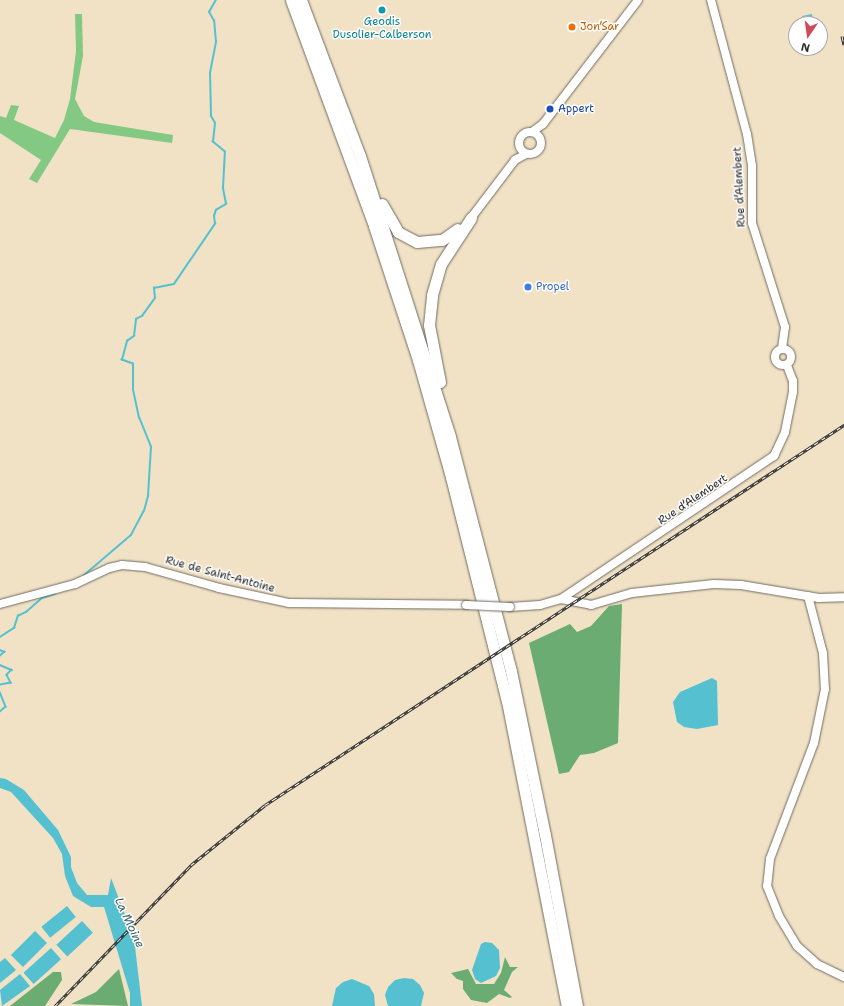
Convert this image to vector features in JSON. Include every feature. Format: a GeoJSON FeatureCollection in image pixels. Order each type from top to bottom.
{"type":"FeatureCollection","features":[{"type":"Feature","properties":{"kind":"highway"},"geometry":{"type":"LineString","coordinates":[[291,0],[374,226],[449,470],[508,707],[567,1006]]}},
{"type":"Feature","properties":{"kind":"highway"},"geometry":{"type":"LineString","coordinates":[[301,0],[360,156],[450,437],[515,691],[577,1006]]}},
{"type":"Feature","properties":{"kind":"highway"},"geometry":{"type":"LineString","coordinates":[[360,156],[366,161],[392,224],[403,236],[417,242],[434,242],[450,236],[471,218]]}},
{"type":"Feature","properties":{"kind":"highway"},"geometry":{"type":"LineString","coordinates":[[450,437],[452,427],[431,344],[430,308],[441,264],[471,218]]}},
{"type":"Feature","properties":{"kind":"street"},"geometry":{"type":"LineString","coordinates":[[516,160],[522,136],[532,132],[543,124],[638,0]]}},
{"type":"Feature","properties":{"kind":"street","name":"Rue d’Alembert"},"geometry":{"type":"LineString","coordinates":[[711,0],[748,134],[752,166],[752,224],[785,327],[782,349]]}},
{"type":"Feature","properties":{"kind":"street"},"geometry":{"type":"LineString","coordinates":[[471,218],[516,160],[526,154],[537,152],[543,124]]}},
{"type":"Feature","properties":{"kind":"street"},"geometry":{"type":"LineString","coordinates":[[532,132],[540,139]]}},
{"type":"Feature","properties":{"kind":"street"},"geometry":{"type":"LineString","coordinates":[[519,147],[526,154]]}},
{"type":"Feature","properties":{"kind":"street"},"geometry":{"type":"LineString","coordinates":[[782,349],[787,350],[791,356],[787,365],[782,365],[776,361],[776,353],[782,349]]}},
{"type":"Feature","properties":{"kind":"street","name":"Rue d’Alembert"},"geometry":{"type":"LineString","coordinates":[[561,599],[766,464],[774,456],[785,432],[793,392],[793,381],[787,365]]}},
{"type":"Feature","properties":{"kind":"street","name":"Rue de Saint-Antoine"},"geometry":{"type":"LineString","coordinates":[[0,604],[75,584],[109,568],[122,565],[145,567],[219,588],[289,603],[466,605],[510,608],[540,605],[561,599]]}},
{"type":"Feature","properties":{"kind":"street"},"geometry":{"type":"LineString","coordinates":[[561,599],[591,605],[632,593],[714,584],[741,585],[808,596],[844,597]]}},
{"type":"Feature","properties":{"kind":"street"},"geometry":{"type":"LineString","coordinates":[[808,596],[823,653],[825,689],[814,743],[770,859],[767,886],[779,916],[798,946],[817,964],[844,977]]}},
{"type":"Feature","properties":{"kind":"green space"},"geometry":{"type":"Polygon","coordinates":[[[75,14],[82,14],[83,56],[75,99],[84,116],[94,122],[173,135],[172,143],[70,129],[37,183],[29,179],[41,160],[0,133],[0,116],[6,118],[11,105],[19,106],[14,120],[55,138],[64,120],[70,99],[76,51],[75,14]]]}},
{"type":"Feature","properties":{"kind":"green space"},"geometry":{"type":"Polygon","coordinates":[[[622,604],[618,743],[594,753],[580,755],[569,772],[559,774],[529,643],[570,624],[577,632],[591,626],[609,606],[622,604]]]}},
{"type":"Feature","properties":{"kind":"green space"},"geometry":{"type":"Polygon","coordinates":[[[505,957],[510,967],[518,967],[512,972],[504,990],[512,997],[510,998],[499,994],[487,1003],[471,1000],[463,989],[463,981],[457,979],[451,973],[468,969],[476,984],[494,984],[501,973],[505,957]]]}},
{"type":"Feature","properties":{"kind":"green space"},"geometry":{"type":"Polygon","coordinates":[[[119,969],[128,1006],[71,1004],[96,992],[119,969]]]}},
{"type":"Feature","properties":{"kind":"green space"},"geometry":{"type":"Polygon","coordinates":[[[53,972],[61,972],[62,980],[45,1006],[10,1006],[53,972]]]}},
{"type":"Feature","properties":{"kind":"water"},"geometry":{"type":"Polygon","coordinates":[[[812,14],[812,16],[802,16],[812,14]]]}},
{"type":"Feature","properties":{"kind":"water"},"geometry":{"type":"Polygon","coordinates":[[[712,678],[717,681],[718,725],[697,729],[684,727],[677,722],[673,702],[680,692],[712,678]]]}},
{"type":"Feature","properties":{"kind":"water"},"geometry":{"type":"Polygon","coordinates":[[[0,778],[6,779],[24,790],[58,830],[71,857],[71,867],[77,883],[87,895],[108,895],[111,878],[134,938],[142,1006],[130,1006],[130,993],[104,907],[91,907],[73,896],[65,876],[62,854],[53,838],[11,792],[0,788],[0,778]]]}},
{"type":"Feature","properties":{"kind":"water"},"geometry":{"type":"Polygon","coordinates":[[[67,906],[76,917],[50,938],[41,927],[67,906]]]}},
{"type":"Feature","properties":{"kind":"water"},"geometry":{"type":"Polygon","coordinates":[[[82,921],[93,933],[67,957],[56,945],[82,921]]]}},
{"type":"Feature","properties":{"kind":"water"},"geometry":{"type":"Polygon","coordinates":[[[35,931],[47,943],[23,967],[11,955],[35,931]]]}},
{"type":"Feature","properties":{"kind":"water"},"geometry":{"type":"Polygon","coordinates":[[[485,942],[492,943],[499,950],[500,968],[496,976],[481,983],[475,979],[472,970],[481,944],[485,942]]]}},
{"type":"Feature","properties":{"kind":"water"},"geometry":{"type":"Polygon","coordinates":[[[51,948],[61,959],[34,984],[24,973],[51,948]]]}},
{"type":"Feature","properties":{"kind":"water"},"geometry":{"type":"Polygon","coordinates":[[[5,958],[16,970],[0,983],[0,962],[5,958]]]}},
{"type":"Feature","properties":{"kind":"water"},"geometry":{"type":"Polygon","coordinates":[[[20,974],[30,986],[2,1006],[0,990],[20,974]]]}},
{"type":"Feature","properties":{"kind":"water"},"geometry":{"type":"Polygon","coordinates":[[[404,978],[413,979],[420,985],[424,993],[421,1006],[388,1006],[385,995],[388,987],[395,980],[404,978]]]}},
{"type":"Feature","properties":{"kind":"water"},"geometry":{"type":"Polygon","coordinates":[[[352,979],[369,986],[374,994],[375,1006],[332,1006],[336,988],[343,982],[352,979]]]}},
{"type":"Feature","properties":{"kind":"waterway"},"geometry":{"type":"LineString","coordinates":[[83,576],[131,535],[144,511],[148,496],[151,447],[139,418],[133,390],[133,364],[122,360],[127,341],[134,336],[136,319],[142,316],[155,298],[154,288],[174,284],[215,224],[214,216],[216,210],[226,204],[223,188],[225,152],[213,142],[215,123],[211,116],[210,73],[216,42],[214,21],[209,12],[216,0]]}},
{"type":"Feature","properties":{"kind":"waterway"},"geometry":{"type":"LineString","coordinates":[[0,637],[14,628],[18,616],[26,612],[42,598],[55,594]]}},
{"type":"Feature","properties":{"kind":"waterway"},"geometry":{"type":"LineString","coordinates":[[0,650],[5,652],[0,656]]}},
{"type":"Feature","properties":{"kind":"waterway"},"geometry":{"type":"LineString","coordinates":[[0,665],[12,670],[7,675],[11,683],[0,685]]}},
{"type":"Feature","properties":{"kind":"waterway"},"geometry":{"type":"LineString","coordinates":[[0,692],[6,707],[0,712]]}},
{"type":"Feature","properties":{"kind":"railway"},"geometry":{"type":"LineString","coordinates":[[842,36],[844,45]]}},
{"type":"Feature","properties":{"kind":"railway"},"geometry":{"type":"LineString","coordinates":[[55,1006],[191,865],[265,805],[844,425]]}},
{"type":"Feature","properties":{"kind":"place","name":"Geodis Dusolier-Calberson"},"geometry":{"type":"Point","coordinates":[382,10]}},
{"type":"Feature","properties":{"kind":"place","name":"Jon’Sar"},"geometry":{"type":"Point","coordinates":[572,27]}},
{"type":"Feature","properties":{"kind":"place","name":"Appert"},"geometry":{"type":"Point","coordinates":[550,109]}},
{"type":"Feature","properties":{"kind":"place","name":"Propel"},"geometry":{"type":"Point","coordinates":[528,287]}},
{"type":"Feature","properties":{"kind":"water label","name":"La Moine"},"geometry":{"type":"Point","coordinates":[129,923]}}]}
